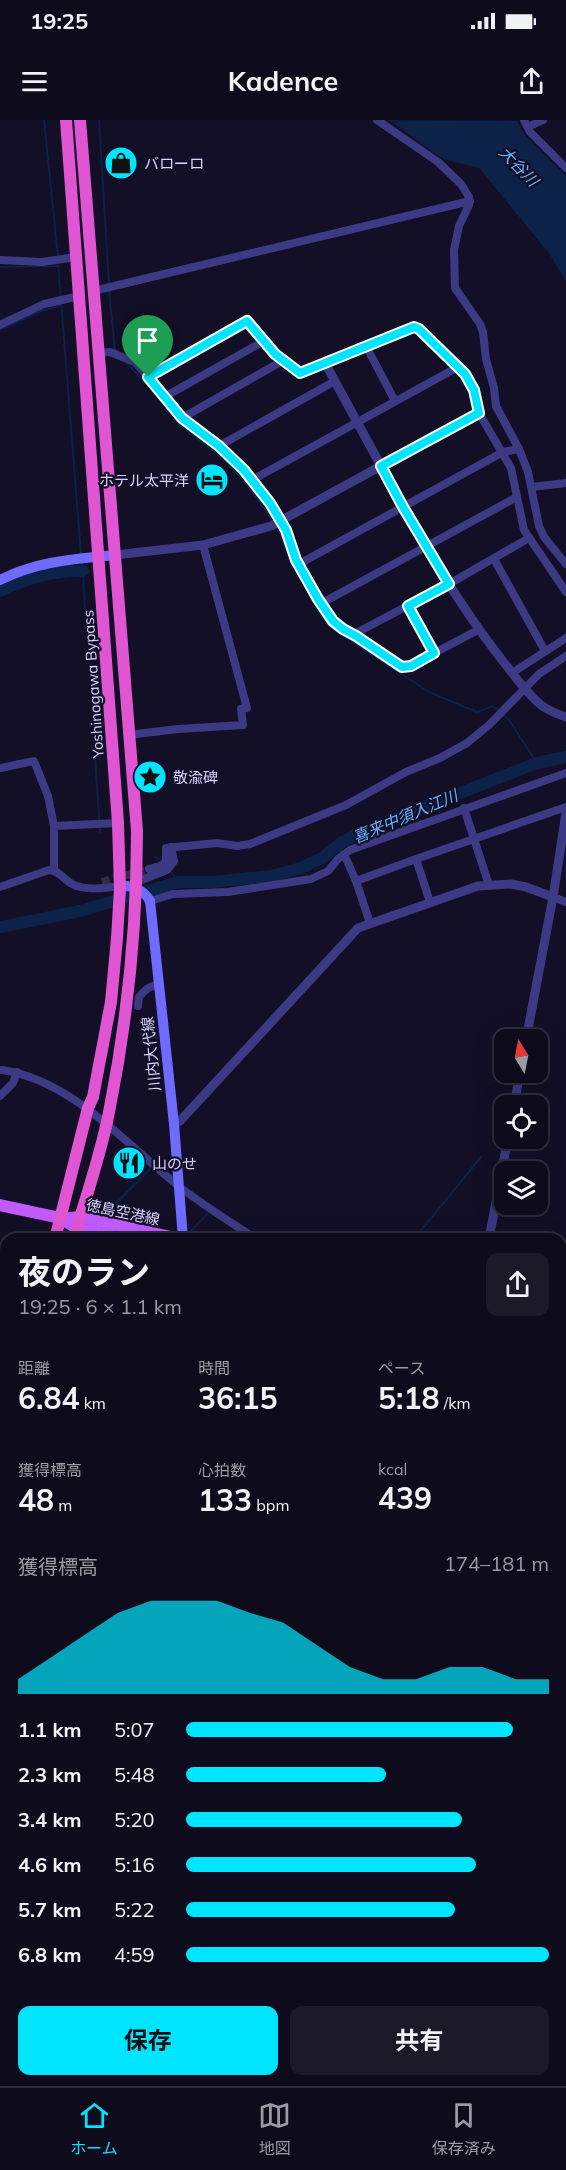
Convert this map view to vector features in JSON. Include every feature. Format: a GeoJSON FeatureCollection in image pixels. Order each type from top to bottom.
{"type":"FeatureCollection","features":[{"type":"Feature","properties":{"kind":"highway","name":"Yoshinogawa Bypass"},"geometry":{"type":"LineString","coordinates":[[66,120],[72,258],[112,824],[130,886],[133,938],[127,1004],[106,1125],[77,1228]]}},
{"type":"Feature","properties":{"kind":"highway","name":"Yoshinogawa Bypass"},"geometry":{"type":"LineString","coordinates":[[56,1233],[88,1108],[93,1097],[111,1002],[117,938],[130,886],[136,831],[104,352],[80,120]]}},
{"type":"Feature","properties":{"kind":"main road"},"geometry":{"type":"LineString","coordinates":[[0,580],[26,567],[116,555]]}},
{"type":"Feature","properties":{"kind":"main road"},"geometry":{"type":"LineString","coordinates":[[130,886],[149,899]]}},
{"type":"Feature","properties":{"kind":"main road","name":"川内大代線"},"geometry":{"type":"LineString","coordinates":[[149,899],[174,1124],[182,1233]]}},
{"type":"Feature","properties":{"kind":"main road","name":"徳島空港線"},"geometry":{"type":"LineString","coordinates":[[0,1205],[60,1218],[77,1228],[100,1233]]}},
{"type":"Feature","properties":{"kind":"main road","name":"徳島空港線"},"geometry":{"type":"LineString","coordinates":[[77,1228],[125,1233]]}},
{"type":"Feature","properties":{"kind":"street"},"geometry":{"type":"LineString","coordinates":[[377,120],[438,162],[461,184],[470,201],[456,237],[455,288],[483,332],[496,406],[519,449],[532,487],[539,526],[544,537],[566,564]]}},
{"type":"Feature","properties":{"kind":"street"},"geometry":{"type":"LineString","coordinates":[[543,120],[526,124],[530,132],[566,168]]}},
{"type":"Feature","properties":{"kind":"street"},"geometry":{"type":"LineString","coordinates":[[99,289],[470,201]]}},
{"type":"Feature","properties":{"kind":"street"},"geometry":{"type":"LineString","coordinates":[[0,260],[52,261],[72,258]]}},
{"type":"Feature","properties":{"kind":"street"},"geometry":{"type":"LineString","coordinates":[[0,325],[44,304],[75,297]]}},
{"type":"Feature","properties":{"kind":"street"},"geometry":{"type":"LineString","coordinates":[[148,377],[247,321],[275,354],[300,373],[414,327],[419,329],[465,374],[474,390],[479,413],[511,468],[524,530],[566,592]]}},
{"type":"Feature","properties":{"kind":"street"},"geometry":{"type":"LineString","coordinates":[[166,396],[264,340]]}},
{"type":"Feature","properties":{"kind":"street"},"geometry":{"type":"LineString","coordinates":[[366,346],[395,401]]}},
{"type":"Feature","properties":{"kind":"street"},"geometry":{"type":"LineString","coordinates":[[104,352],[139,365],[182,418],[219,446],[252,480],[277,523],[286,530],[299,564],[322,603],[333,621],[343,629],[406,668],[478,630]]}},
{"type":"Feature","properties":{"kind":"street"},"geometry":{"type":"LineString","coordinates":[[182,418],[284,360]]}},
{"type":"Feature","properties":{"kind":"street"},"geometry":{"type":"LineString","coordinates":[[325,363],[403,507],[478,630],[525,689],[541,705],[555,714],[566,717]]}},
{"type":"Feature","properties":{"kind":"street"},"geometry":{"type":"LineString","coordinates":[[252,480],[458,367]]}},
{"type":"Feature","properties":{"kind":"street"},"geometry":{"type":"LineString","coordinates":[[219,446],[335,381]]}},
{"type":"Feature","properties":{"kind":"street"},"geometry":{"type":"LineString","coordinates":[[116,555],[203,545],[277,523],[479,413]]}},
{"type":"Feature","properties":{"kind":"street"},"geometry":{"type":"LineString","coordinates":[[299,564],[503,452],[519,449]]}},
{"type":"Feature","properties":{"kind":"street"},"geometry":{"type":"LineString","coordinates":[[532,487],[566,483]]}},
{"type":"Feature","properties":{"kind":"street"},"geometry":{"type":"LineString","coordinates":[[322,603],[517,497]]}},
{"type":"Feature","properties":{"kind":"street"},"geometry":{"type":"LineString","coordinates":[[356,636],[358,632],[529,538]]}},
{"type":"Feature","properties":{"kind":"street"},"geometry":{"type":"LineString","coordinates":[[128,735],[243,725],[241,710],[246,708],[203,545]]}},
{"type":"Feature","properties":{"kind":"street"},"geometry":{"type":"LineString","coordinates":[[494,559],[545,651]]}},
{"type":"Feature","properties":{"kind":"street"},"geometry":{"type":"LineString","coordinates":[[408,606],[434,653]]}},
{"type":"Feature","properties":{"kind":"street"},"geometry":{"type":"LineString","coordinates":[[512,673],[566,638]]}},
{"type":"Feature","properties":{"kind":"street"},"geometry":{"type":"LineString","coordinates":[[167,865],[166,848],[217,843],[237,846],[249,844],[346,805],[406,772],[440,758],[467,743],[539,674],[566,656]]}},
{"type":"Feature","properties":{"kind":"street"},"geometry":{"type":"LineString","coordinates":[[0,768],[34,761],[48,796],[54,826],[54,870],[67,881],[81,887],[130,886],[167,865]]}},
{"type":"Feature","properties":{"kind":"street"},"geometry":{"type":"LineString","coordinates":[[149,899],[173,894],[228,892],[311,879],[328,871],[350,850],[566,773]]}},
{"type":"Feature","properties":{"kind":"street"},"geometry":{"type":"LineString","coordinates":[[356,881],[566,807]]}},
{"type":"Feature","properties":{"kind":"street"},"geometry":{"type":"LineString","coordinates":[[464,808],[489,885]]}},
{"type":"Feature","properties":{"kind":"street"},"geometry":{"type":"LineString","coordinates":[[528,1029],[566,813]]}},
{"type":"Feature","properties":{"kind":"street"},"geometry":{"type":"LineString","coordinates":[[54,826],[112,824]]}},
{"type":"Feature","properties":{"kind":"street"},"geometry":{"type":"LineString","coordinates":[[344,854],[370,923]]}},
{"type":"Feature","properties":{"kind":"street"},"geometry":{"type":"LineString","coordinates":[[416,860],[430,902]]}},
{"type":"Feature","properties":{"kind":"street"},"geometry":{"type":"LineString","coordinates":[[149,869],[167,865]]}},
{"type":"Feature","properties":{"kind":"street"},"geometry":{"type":"LineString","coordinates":[[0,887],[37,873],[54,870]]}},
{"type":"Feature","properties":{"kind":"street"},"geometry":{"type":"LineString","coordinates":[[67,881],[102,882]]}},
{"type":"Feature","properties":{"kind":"street"},"geometry":{"type":"LineString","coordinates":[[174,1124],[180,1121],[229,1070],[358,928],[470,888],[489,885],[511,884],[526,887],[566,902]]}},
{"type":"Feature","properties":{"kind":"street"},"geometry":{"type":"LineString","coordinates":[[138,1006],[139,997],[150,986],[158,985]]}},
{"type":"Feature","properties":{"kind":"street"},"geometry":{"type":"LineString","coordinates":[[2,1070],[27,1074],[88,1108],[178,1185],[247,1233]]}},
{"type":"Feature","properties":{"kind":"street"},"geometry":{"type":"LineString","coordinates":[[0,1096],[13,1083],[16,1072]]}},
{"type":"Feature","properties":{"kind":"street"},"geometry":{"type":"LineString","coordinates":[[490,1233],[506,1149]]}},
{"type":"Feature","properties":{"kind":"water","name":"大谷川"},"geometry":{"type":"Polygon","coordinates":[[[389,120],[517,121],[524,134],[566,176],[566,282],[549,253],[479,168],[443,159],[389,120]]]}},
{"type":"Feature","properties":{"kind":"waterway"},"geometry":{"type":"LineString","coordinates":[[44,120],[58,257]]}},
{"type":"Feature","properties":{"kind":"waterway"},"geometry":{"type":"LineString","coordinates":[[99,120],[109,285]]}},
{"type":"Feature","properties":{"kind":"waterway"},"geometry":{"type":"LineString","coordinates":[[58,263],[81,554]]}},
{"type":"Feature","properties":{"kind":"waterway"},"geometry":{"type":"LineString","coordinates":[[0,267],[57,266]]}},
{"type":"Feature","properties":{"kind":"waterway"},"geometry":{"type":"LineString","coordinates":[[109,291],[115,350]]}},
{"type":"Feature","properties":{"kind":"waterway"},"geometry":{"type":"LineString","coordinates":[[0,330],[41,311],[61,305]]}},
{"type":"Feature","properties":{"kind":"waterway"},"geometry":{"type":"LineString","coordinates":[[125,361],[170,410],[179,424],[222,458],[243,479],[273,521]]}},
{"type":"Feature","properties":{"kind":"waterway"},"geometry":{"type":"LineString","coordinates":[[277,526],[290,561],[322,617],[331,628],[429,692],[477,712],[493,706],[509,720],[537,763]]}},
{"type":"Feature","properties":{"kind":"waterway"},"geometry":{"type":"LineString","coordinates":[[82,562],[100,832]]}},
{"type":"Feature","properties":{"kind":"waterway"},"geometry":{"type":"LineString","coordinates":[[0,591],[40,576],[83,571]]}},
{"type":"Feature","properties":{"kind":"waterway","name":"喜来中須入江川"},"geometry":{"type":"LineString","coordinates":[[0,927],[80,911],[178,882],[212,882],[271,876],[301,868],[322,858],[342,842],[363,831],[537,763],[566,757]]}},
{"type":"Feature","properties":{"kind":"waterway"},"geometry":{"type":"LineString","coordinates":[[155,857],[163,861]]}},
{"type":"Feature","properties":{"kind":"waterway"},"geometry":{"type":"LineString","coordinates":[[170,870],[178,882]]}},
{"type":"Feature","properties":{"kind":"waterway"},"geometry":{"type":"LineString","coordinates":[[419,1233],[481,1157]]}},
{"type":"Feature","properties":{"kind":"waterway"},"geometry":{"type":"LineString","coordinates":[[108,1212],[150,1169]]}},
{"type":"Feature","properties":{"kind":"waterway"},"geometry":{"type":"LineString","coordinates":[[189,1233],[208,1213]]}},
{"type":"Feature","properties":{"kind":"tunnel"},"geometry":{"type":"LineString","coordinates":[[102,882],[149,869]]}},
{"type":"Feature","properties":{"kind":"place","name":"バローロ"},"geometry":{"type":"Point","coordinates":[121,163]}},
{"type":"Feature","properties":{"kind":"place","name":"ホテル太平洋"},"geometry":{"type":"Point","coordinates":[212,480]}},
{"type":"Feature","properties":{"kind":"place","name":"敬渝碑"},"geometry":{"type":"Point","coordinates":[150,777]}},
{"type":"Feature","properties":{"kind":"place","name":"山のせ"},"geometry":{"type":"Point","coordinates":[129,1163]}},
{"type":"Feature","properties":{"kind":"route"},"geometry":{"type":"LineString","coordinates":[[247,321],[275,354],[300,373],[414,327],[419,329],[465,374],[474,390],[479,413],[381,466],[449,584],[408,606],[434,653],[411,666],[402,667],[333,621],[296,560],[286,530],[270,503],[244,470],[219,446],[182,418],[148,377],[247,321]]}}]}
